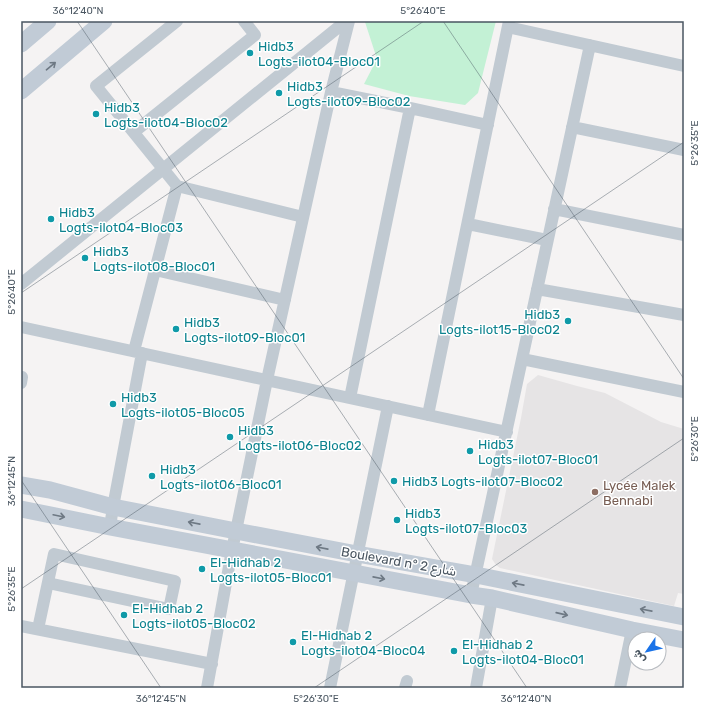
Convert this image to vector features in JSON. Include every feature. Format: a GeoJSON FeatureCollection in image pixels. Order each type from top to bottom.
{"type":"FeatureCollection","features":[{"type":"Feature","properties":{"kind":"main road"},"geometry":{"type":"LineString","coordinates":[[21,44],[48,21]]}},
{"type":"Feature","properties":{"kind":"main road"},"geometry":{"type":"LineString","coordinates":[[21,91],[104,21]]}},
{"type":"Feature","properties":{"kind":"main road","name":"Boulevard n° شارع 2"},"geometry":{"type":"LineString","coordinates":[[21,485],[50,490],[113,507],[357,554],[476,575],[684,617]]}},
{"type":"Feature","properties":{"kind":"main road","name":"Boulevard n° شارع 2"},"geometry":{"type":"LineString","coordinates":[[21,509],[492,598],[632,630],[684,640]]}},
{"type":"Feature","properties":{"kind":"street"},"geometry":{"type":"LineString","coordinates":[[177,21],[96,86],[177,186],[303,218]]}},
{"type":"Feature","properties":{"kind":"street"},"geometry":{"type":"LineString","coordinates":[[134,132],[255,35],[244,21]]}},
{"type":"Feature","properties":{"kind":"street"},"geometry":{"type":"LineString","coordinates":[[207,688],[232,550],[267,380],[348,21]]}},
{"type":"Feature","properties":{"kind":"street"},"geometry":{"type":"LineString","coordinates":[[21,284],[348,21]]}},
{"type":"Feature","properties":{"kind":"street"},"geometry":{"type":"LineString","coordinates":[[428,415],[508,24],[590,45],[684,66]]}},
{"type":"Feature","properties":{"kind":"street"},"geometry":{"type":"LineString","coordinates":[[472,595],[590,45]]}},
{"type":"Feature","properties":{"kind":"street"},"geometry":{"type":"LineString","coordinates":[[331,92],[488,125]]}},
{"type":"Feature","properties":{"kind":"street"},"geometry":{"type":"LineString","coordinates":[[350,398],[410,108]]}},
{"type":"Feature","properties":{"kind":"street"},"geometry":{"type":"LineString","coordinates":[[572,127],[684,150]]}},
{"type":"Feature","properties":{"kind":"street"},"geometry":{"type":"LineString","coordinates":[[110,527],[138,352],[155,270],[177,186]]}},
{"type":"Feature","properties":{"kind":"street"},"geometry":{"type":"LineString","coordinates":[[554,209],[684,235]]}},
{"type":"Feature","properties":{"kind":"street"},"geometry":{"type":"LineString","coordinates":[[468,224],[548,240]]}},
{"type":"Feature","properties":{"kind":"street"},"geometry":{"type":"LineString","coordinates":[[155,270],[285,300]]}},
{"type":"Feature","properties":{"kind":"street"},"geometry":{"type":"LineString","coordinates":[[537,289],[684,315]]}},
{"type":"Feature","properties":{"kind":"street"},"geometry":{"type":"LineString","coordinates":[[21,327],[507,432]]}},
{"type":"Feature","properties":{"kind":"street"},"geometry":{"type":"LineString","coordinates":[[522,359],[684,392]]}},
{"type":"Feature","properties":{"kind":"street"},"geometry":{"type":"LineString","coordinates":[[330,688],[388,406]]}},
{"type":"Feature","properties":{"kind":"street"},"geometry":{"type":"LineString","coordinates":[[38,629],[54,554],[175,581],[169,609],[48,583]]}},
{"type":"Feature","properties":{"kind":"street"},"geometry":{"type":"LineString","coordinates":[[476,688],[492,598]]}},
{"type":"Feature","properties":{"kind":"street"},"geometry":{"type":"LineString","coordinates":[[21,626],[212,664]]}},
{"type":"Feature","properties":{"kind":"street"},"geometry":{"type":"LineString","coordinates":[[620,688],[632,630]]}},
{"type":"Feature","properties":{"kind":"shaded area","name":"Lycée Malek Bennabi"},"geometry":{"type":"Polygon","coordinates":[[[538,375],[605,393],[661,422],[684,429],[684,594],[678,593],[674,606],[500,568],[492,559],[527,384],[538,375]]]}},
{"type":"Feature","properties":{"kind":"green space"},"geometry":{"type":"Polygon","coordinates":[[[496,21],[478,93],[465,105],[409,96],[364,84],[377,59],[365,22],[496,21]]]}},
{"type":"Feature","properties":{"kind":"place","name":"Hidb3 Logts-ilot04-Bloc01"},"geometry":{"type":"Point","coordinates":[250,53]}},
{"type":"Feature","properties":{"kind":"place","name":"Hidb3 Logts-ilot09-Bloc02"},"geometry":{"type":"Point","coordinates":[279,93]}},
{"type":"Feature","properties":{"kind":"place","name":"Hidb3 Logts-ilot04-Bloc02"},"geometry":{"type":"Point","coordinates":[96,114]}},
{"type":"Feature","properties":{"kind":"place","name":"Hidb3 Logts-ilot04-Bloc03"},"geometry":{"type":"Point","coordinates":[51,219]}},
{"type":"Feature","properties":{"kind":"place","name":"Hidb3 Logts-ilot08-Bloc01"},"geometry":{"type":"Point","coordinates":[85,258]}},
{"type":"Feature","properties":{"kind":"place","name":"Hidb3 Logts-ilot15-Bloc02"},"geometry":{"type":"Point","coordinates":[568,321]}},
{"type":"Feature","properties":{"kind":"place","name":"Hidb3 Logts-ilot09-Bloc01"},"geometry":{"type":"Point","coordinates":[176,329]}},
{"type":"Feature","properties":{"kind":"place","name":"Hidb3 Logts-ilot05-Bloc05"},"geometry":{"type":"Point","coordinates":[113,404]}},
{"type":"Feature","properties":{"kind":"place","name":"Hidb3 Logts-ilot06-Bloc02"},"geometry":{"type":"Point","coordinates":[230,437]}},
{"type":"Feature","properties":{"kind":"place","name":"Hidb3 Logts-ilot07-Bloc01"},"geometry":{"type":"Point","coordinates":[470,451]}},
{"type":"Feature","properties":{"kind":"place","name":"Hidb3 Logts-ilot06-Bloc01"},"geometry":{"type":"Point","coordinates":[152,476]}},
{"type":"Feature","properties":{"kind":"place","name":"Hidb3 Logts-ilot07-Bloc02"},"geometry":{"type":"Point","coordinates":[394,481]}},
{"type":"Feature","properties":{"kind":"place","name":"Lycée Malek Bennabi"},"geometry":{"type":"Point","coordinates":[595,492]}},
{"type":"Feature","properties":{"kind":"place","name":"Hidb3 Logts-ilot07-Bloc03"},"geometry":{"type":"Point","coordinates":[397,520]}},
{"type":"Feature","properties":{"kind":"place","name":"El-Hidhab 2 Logts-ilot05-Bloc01"},"geometry":{"type":"Point","coordinates":[202,569]}},
{"type":"Feature","properties":{"kind":"place","name":"El-Hidhab 2 Logts-ilot05-Bloc02"},"geometry":{"type":"Point","coordinates":[124,615]}},
{"type":"Feature","properties":{"kind":"place","name":"El-Hidhab 2 Logts-ilot04-Bloc04"},"geometry":{"type":"Point","coordinates":[293,642]}},
{"type":"Feature","properties":{"kind":"place","name":"El-Hidhab 2 Logts-ilot04-Bloc01"},"geometry":{"type":"Point","coordinates":[454,651]}}]}
